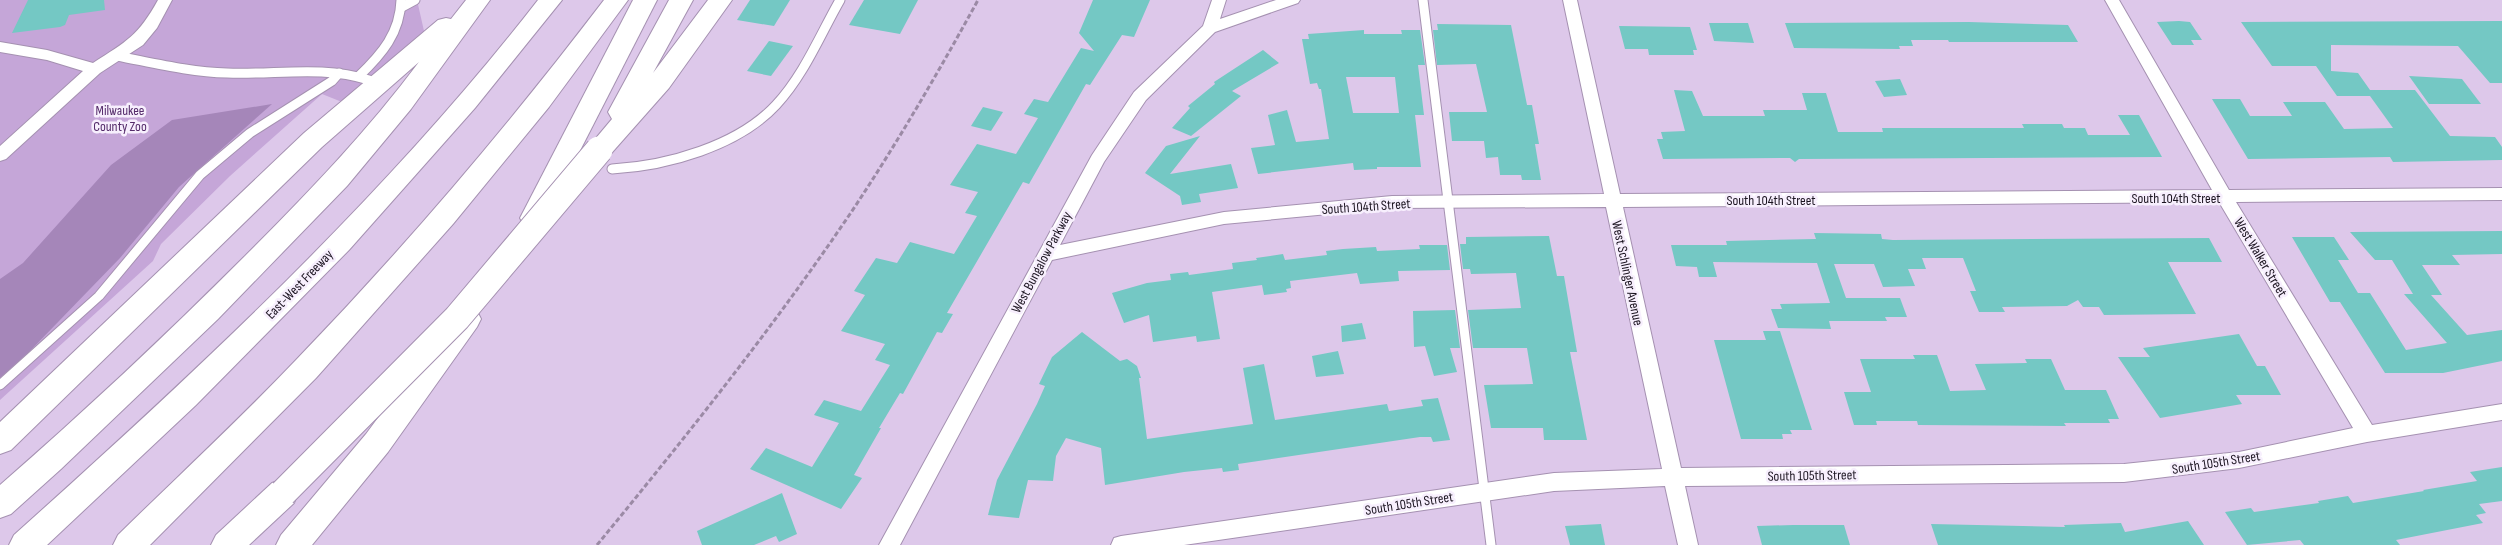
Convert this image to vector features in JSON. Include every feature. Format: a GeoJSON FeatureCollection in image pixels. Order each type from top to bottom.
{"type":"FeatureCollection","features":[{"type":"Feature","properties":{"kind":"highway"},"geometry":{"type":"LineString","coordinates":[[0,504],[50,460],[208,311],[338,179],[429,68],[477,0]]}},
{"type":"Feature","properties":{"kind":"highway"},"geometry":{"type":"LineString","coordinates":[[0,441],[313,140],[477,0]]}},
{"type":"Feature","properties":{"kind":"highway","name":"East-West Freeway"},"geometry":{"type":"LineString","coordinates":[[25,545],[111,467],[296,288],[400,178],[490,74],[550,0]]}},
{"type":"Feature","properties":{"kind":"highway"},"geometry":{"type":"LineString","coordinates":[[128,545],[306,369],[444,217],[540,101],[616,0]]}},
{"type":"Feature","properties":{"kind":"highway"},"geometry":{"type":"LineString","coordinates":[[292,545],[338,492],[391,425],[528,228],[579,134],[645,0]]}},
{"type":"Feature","properties":{"kind":"highway"},"geometry":{"type":"LineString","coordinates":[[606,160],[681,0]]}},
{"type":"Feature","properties":{"kind":"highway"},"geometry":{"type":"LineString","coordinates":[[227,545],[283,493],[457,318],[606,160],[720,0]]}},
{"type":"Feature","properties":{"kind":"street"},"geometry":{"type":"LineString","coordinates":[[0,154],[95,70],[138,41],[152,24],[165,0]]}},
{"type":"Feature","properties":{"kind":"street","name":"West Bungalow Parkway"},"geometry":{"type":"LineString","coordinates":[[889,545],[1098,158],[1140,96],[1210,28],[1219,0]]}},
{"type":"Feature","properties":{"kind":"street"},"geometry":{"type":"LineString","coordinates":[[1210,28],[1256,10],[1293,0]]}},
{"type":"Feature","properties":{"kind":"street","name":"West Schlinger Avenue"},"geometry":{"type":"LineString","coordinates":[[1570,0],[1688,545]]}},
{"type":"Feature","properties":{"kind":"street","name":"West Walker Street"},"geometry":{"type":"LineString","coordinates":[[2112,0],[2226,198],[2367,434]]}},
{"type":"Feature","properties":{"kind":"street"},"geometry":{"type":"LineString","coordinates":[[0,47],[39,53],[95,70]]}},
{"type":"Feature","properties":{"kind":"street","name":"South 104th Street"},"geometry":{"type":"LineString","coordinates":[[1044,255],[1167,228],[1224,218],[1392,202],[2226,198],[2502,194]]}},
{"type":"Feature","properties":{"kind":"street","name":"South 105th Street"},"geometry":{"type":"LineString","coordinates":[[1121,545],[1554,482],[1673,477],[2124,473],[2239,460],[2367,434],[2502,412]]}},
{"type":"Feature","properties":{"kind":"lane"},"geometry":{"type":"LineString","coordinates":[[359,76],[392,39],[398,29],[402,4],[414,0]]}},
{"type":"Feature","properties":{"kind":"lane"},"geometry":{"type":"LineString","coordinates":[[606,160],[657,164],[711,147],[748,129],[771,110],[784,94],[810,56],[840,0]]}},
{"type":"Feature","properties":{"kind":"lane"},"geometry":{"type":"LineString","coordinates":[[1423,0],[1491,545]]}},
{"type":"Feature","properties":{"kind":"lane"},"geometry":{"type":"LineString","coordinates":[[117,56],[188,70],[228,73],[339,73],[370,80]]}},
{"type":"Feature","properties":{"kind":"lane"},"geometry":{"type":"LineString","coordinates":[[0,385],[98,296],[200,174],[250,133],[277,118],[330,83],[339,73]]}},
{"type":"Feature","properties":{"kind":"path"},"geometry":{"type":"LineString","coordinates":[[597,545],[701,419],[779,316],[849,216],[907,124],[978,0]]}},
{"type":"Feature","properties":{"kind":"green space","name":"Milwaukee County Zoo"},"geometry":{"type":"Polygon","coordinates":[[[0,0],[417,0],[424,31],[342,102],[322,94],[230,176],[161,244],[153,261],[0,400],[0,0]]]}},
{"type":"Feature","properties":{"kind":"shaded area"},"geometry":{"type":"Polygon","coordinates":[[[272,104],[179,187],[120,258],[29,352],[0,378],[0,279],[23,263],[111,165],[172,120],[272,104]]]}},
{"type":"Feature","properties":{"kind":"building"},"geometry":{"type":"Polygon","coordinates":[[[28,0],[104,0],[105,10],[69,15],[65,25],[60,27],[12,33],[28,0]]]}},
{"type":"Feature","properties":{"kind":"building"},"geometry":{"type":"Polygon","coordinates":[[[750,0],[790,0],[774,26],[737,20],[750,0]]]}},
{"type":"Feature","properties":{"kind":"building"},"geometry":{"type":"Polygon","coordinates":[[[864,0],[918,0],[900,34],[849,25],[864,0]]]}},
{"type":"Feature","properties":{"kind":"building"},"geometry":{"type":"Polygon","coordinates":[[[1093,0],[1150,0],[1134,37],[1122,35],[1090,85],[1086,84],[1029,184],[1023,182],[947,313],[953,314],[942,333],[937,332],[903,394],[900,393],[879,428],[881,428],[854,475],[862,478],[841,509],[750,469],[766,448],[812,467],[839,423],[814,415],[824,400],[861,411],[890,365],[875,360],[885,344],[841,331],[865,295],[854,291],[876,258],[897,263],[910,242],[954,254],[977,216],[965,213],[978,192],[950,185],[977,144],[1016,154],[1038,118],[1024,114],[1034,99],[1048,102],[1081,48],[1094,51],[1079,33],[1093,0]]]}},
{"type":"Feature","properties":{"kind":"building"},"geometry":{"type":"Polygon","coordinates":[[[2502,21],[2502,83],[2490,83],[2458,46],[2331,45],[2331,71],[2358,73],[2370,90],[2415,90],[2450,136],[2495,137],[2502,147],[2502,160],[2393,162],[2390,157],[2248,159],[2212,99],[2240,99],[2250,116],[2292,116],[2283,102],[2325,102],[2344,129],[2393,128],[2370,96],[2337,96],[2316,66],[2272,66],[2241,22],[2502,21]]]}},
{"type":"Feature","properties":{"kind":"building"},"geometry":{"type":"Polygon","coordinates":[[[1969,22],[2068,25],[2078,42],[1949,42],[1948,40],[1911,40],[1913,46],[1899,46],[1900,49],[1794,48],[1785,23],[1969,22]]]}},
{"type":"Feature","properties":{"kind":"building"},"geometry":{"type":"Polygon","coordinates":[[[2157,22],[2190,22],[2202,40],[2191,40],[2194,45],[2172,45],[2157,22]]]}},
{"type":"Feature","properties":{"kind":"building"},"geometry":{"type":"Polygon","coordinates":[[[1709,23],[1748,23],[1754,43],[1714,41],[1709,23]]]}},
{"type":"Feature","properties":{"kind":"building"},"geometry":{"type":"Polygon","coordinates":[[[1437,24],[1511,25],[1527,105],[1532,105],[1539,144],[1535,144],[1541,180],[1522,180],[1521,175],[1500,175],[1498,157],[1486,158],[1484,141],[1452,141],[1449,112],[1487,112],[1476,64],[1437,65],[1433,30],[1438,30],[1437,24]]]}},
{"type":"Feature","properties":{"kind":"building"},"geometry":{"type":"Polygon","coordinates":[[[1619,26],[1690,27],[1697,50],[1693,50],[1694,55],[1649,55],[1648,49],[1625,49],[1619,26]]]}},
{"type":"Feature","properties":{"kind":"building"},"geometry":{"type":"Polygon","coordinates":[[[1364,30],[1364,34],[1402,34],[1401,30],[1420,30],[1425,65],[1418,65],[1424,115],[1415,115],[1421,167],[1377,167],[1377,169],[1354,170],[1353,163],[1258,174],[1251,148],[1275,145],[1268,115],[1287,110],[1296,142],[1329,139],[1321,89],[1319,89],[1317,83],[1310,84],[1302,39],[1309,39],[1308,34],[1364,30]],[[1346,77],[1353,113],[1399,113],[1395,77],[1346,77]]]}},
{"type":"Feature","properties":{"kind":"building"},"geometry":{"type":"Polygon","coordinates":[[[769,41],[793,46],[771,76],[747,71],[769,41]]]}},
{"type":"Feature","properties":{"kind":"building"},"geometry":{"type":"Polygon","coordinates":[[[1263,50],[1279,63],[1232,91],[1241,96],[1191,136],[1172,128],[1190,108],[1188,106],[1215,84],[1214,82],[1263,50]]]}},
{"type":"Feature","properties":{"kind":"building"},"geometry":{"type":"Polygon","coordinates":[[[2409,76],[2462,79],[2481,104],[2429,104],[2409,76]]]}},
{"type":"Feature","properties":{"kind":"building"},"geometry":{"type":"Polygon","coordinates":[[[1900,79],[1907,95],[1884,97],[1875,81],[1900,79]]]}},
{"type":"Feature","properties":{"kind":"building"},"geometry":{"type":"Polygon","coordinates":[[[1674,90],[1692,91],[1703,116],[1765,116],[1763,110],[1807,110],[1802,93],[1826,93],[1838,132],[1883,132],[1882,128],[2024,128],[2022,124],[2062,124],[2064,128],[2085,128],[2088,135],[2130,135],[2118,115],[2139,115],[2162,157],[1799,159],[1795,162],[1790,158],[1663,159],[1657,139],[1663,139],[1661,132],[1685,131],[1674,90]]]}},
{"type":"Feature","properties":{"kind":"building"},"geometry":{"type":"Polygon","coordinates":[[[983,107],[1003,112],[991,131],[971,126],[983,107]]]}},
{"type":"Feature","properties":{"kind":"building"},"geometry":{"type":"Polygon","coordinates":[[[1200,136],[1170,174],[1231,164],[1238,188],[1199,194],[1201,202],[1182,205],[1180,196],[1145,173],[1166,146],[1200,136]]]}},
{"type":"Feature","properties":{"kind":"building"},"geometry":{"type":"Polygon","coordinates":[[[2502,231],[2502,254],[2452,255],[2460,265],[2422,265],[2442,295],[2431,295],[2467,335],[2502,330],[2502,361],[2443,373],[2385,373],[2340,302],[2330,302],[2292,237],[2334,237],[2349,260],[2338,260],[2358,293],[2370,293],[2406,350],[2447,343],[2404,294],[2413,294],[2392,260],[2375,260],[2350,232],[2502,231]]]}},
{"type":"Feature","properties":{"kind":"building"},"geometry":{"type":"Polygon","coordinates":[[[1814,233],[1881,234],[1882,239],[1893,240],[2209,238],[2222,262],[2168,262],[2196,314],[2104,315],[2099,307],[2083,307],[2078,300],[2067,306],[2002,307],[2005,312],[1979,312],[1970,291],[1976,291],[1963,258],[1922,258],[1926,269],[1908,269],[1915,286],[1883,287],[1874,264],[1834,264],[1846,298],[1900,298],[1907,317],[1885,317],[1887,321],[1829,321],[1831,329],[1778,328],[1771,309],[1782,309],[1780,304],[1830,303],[1817,263],[1713,262],[1717,277],[1699,277],[1697,267],[1676,266],[1671,245],[1727,245],[1726,241],[1816,239],[1814,233]]]}},
{"type":"Feature","properties":{"kind":"building"},"geometry":{"type":"Polygon","coordinates":[[[1549,236],[1557,276],[1564,276],[1577,352],[1570,352],[1587,440],[1544,440],[1543,428],[1491,428],[1484,385],[1533,384],[1527,348],[1473,348],[1468,310],[1521,308],[1516,273],[1471,274],[1470,269],[1463,269],[1460,244],[1466,244],[1466,237],[1549,236]]]}},
{"type":"Feature","properties":{"kind":"building"},"geometry":{"type":"Polygon","coordinates":[[[1419,245],[1447,245],[1450,270],[1398,271],[1399,281],[1360,284],[1357,273],[1290,281],[1291,288],[1286,289],[1287,292],[1264,295],[1262,285],[1212,292],[1220,339],[1197,342],[1196,336],[1153,342],[1149,315],[1124,323],[1112,293],[1147,283],[1171,280],[1170,274],[1188,272],[1189,275],[1233,269],[1232,263],[1257,260],[1256,258],[1283,254],[1285,260],[1327,255],[1326,251],[1343,249],[1376,247],[1377,251],[1420,249],[1419,245]]]}},
{"type":"Feature","properties":{"kind":"building"},"geometry":{"type":"Polygon","coordinates":[[[1455,310],[1460,348],[1450,348],[1457,372],[1434,376],[1425,346],[1414,347],[1413,311],[1455,310]]]}},
{"type":"Feature","properties":{"kind":"building"},"geometry":{"type":"Polygon","coordinates":[[[1362,323],[1366,339],[1342,342],[1341,326],[1362,323]]]}},
{"type":"Feature","properties":{"kind":"building"},"geometry":{"type":"Polygon","coordinates":[[[1763,331],[1780,331],[1812,430],[1790,430],[1792,434],[1782,434],[1783,439],[1741,439],[1714,340],[1766,340],[1763,331]]]}},
{"type":"Feature","properties":{"kind":"building"},"geometry":{"type":"Polygon","coordinates":[[[1082,332],[1120,361],[1127,359],[1137,366],[1141,378],[1139,378],[1147,439],[1253,424],[1243,368],[1264,364],[1275,420],[1387,404],[1389,411],[1423,406],[1421,400],[1438,398],[1450,440],[1433,442],[1431,437],[1420,437],[1238,464],[1239,470],[1223,472],[1222,468],[1184,472],[1105,485],[1101,448],[1066,438],[1056,456],[1053,481],[1028,480],[1019,518],[988,515],[997,480],[1037,404],[1045,386],[1039,384],[1052,357],[1082,332]]]}},
{"type":"Feature","properties":{"kind":"building"},"geometry":{"type":"Polygon","coordinates":[[[2239,334],[2257,366],[2265,366],[2281,395],[2236,395],[2242,404],[2160,418],[2118,357],[2150,357],[2143,348],[2239,334]]]}},
{"type":"Feature","properties":{"kind":"building"},"geometry":{"type":"Polygon","coordinates":[[[1338,351],[1344,374],[1316,377],[1312,356],[1338,351]]]}},
{"type":"Feature","properties":{"kind":"building"},"geometry":{"type":"Polygon","coordinates":[[[1913,355],[1937,355],[1950,391],[1986,390],[1975,364],[2027,363],[2025,359],[2051,359],[2065,390],[2106,390],[2119,419],[2108,419],[2110,423],[2064,423],[2066,426],[1918,425],[1917,421],[1876,421],[1877,425],[1854,425],[1844,392],[1871,392],[1860,359],[1915,359],[1913,355]]]}},
{"type":"Feature","properties":{"kind":"building"},"geometry":{"type":"Polygon","coordinates":[[[2502,467],[2502,501],[2479,504],[2486,513],[2476,515],[2483,523],[2396,540],[2400,545],[2304,545],[2300,540],[2247,545],[2225,512],[2251,508],[2254,512],[2319,503],[2318,501],[2348,496],[2353,503],[2477,481],[2470,472],[2502,467]]]}},
{"type":"Feature","properties":{"kind":"building"},"geometry":{"type":"Polygon","coordinates":[[[782,493],[797,534],[779,542],[776,536],[754,545],[702,545],[697,531],[782,493]]]}},
{"type":"Feature","properties":{"kind":"building"},"geometry":{"type":"Polygon","coordinates":[[[2188,521],[2204,545],[1938,545],[1931,524],[2065,527],[2064,525],[2121,523],[2125,532],[2188,521]]]}},
{"type":"Feature","properties":{"kind":"building"},"geometry":{"type":"Polygon","coordinates":[[[1601,524],[1605,545],[1570,545],[1565,526],[1601,524]]]}},
{"type":"Feature","properties":{"kind":"building"},"geometry":{"type":"Polygon","coordinates":[[[1844,525],[1850,545],[1762,545],[1757,526],[1844,525]]]}}]}
